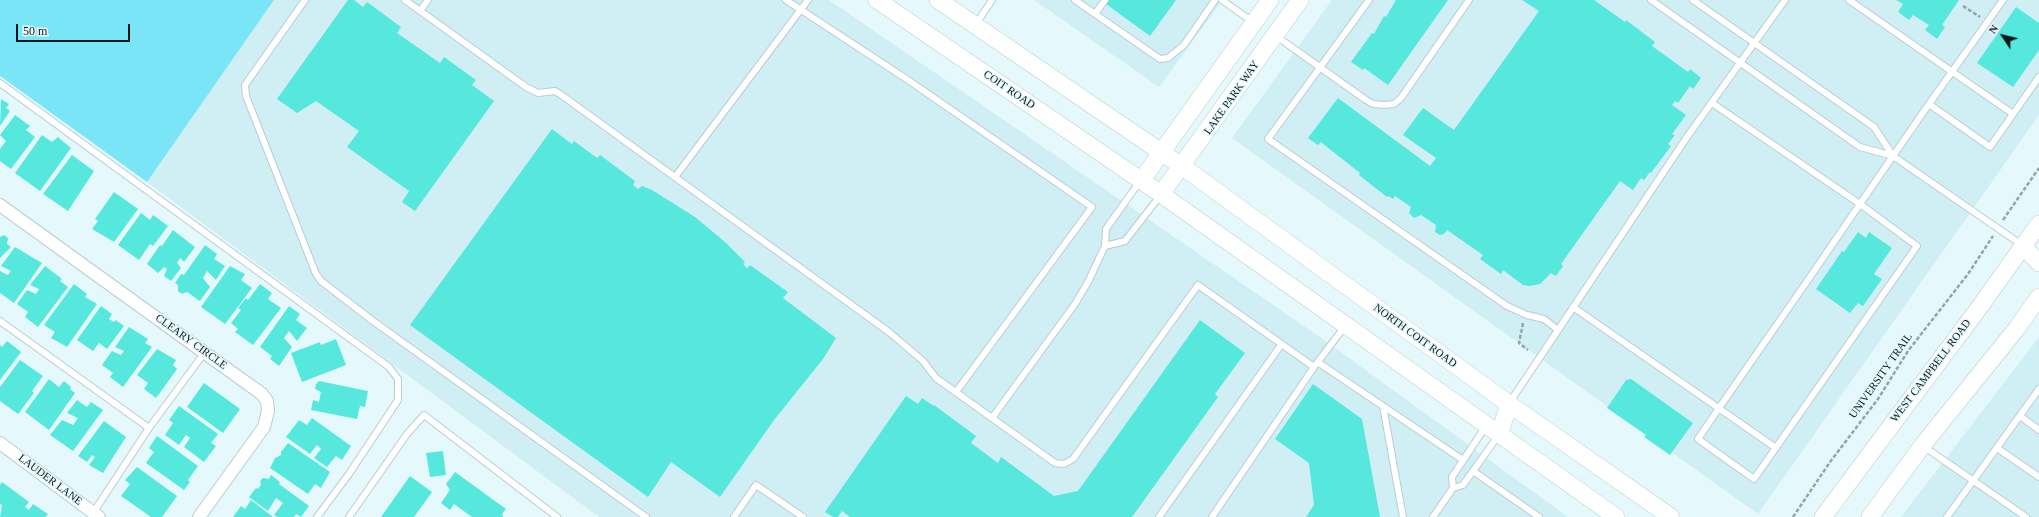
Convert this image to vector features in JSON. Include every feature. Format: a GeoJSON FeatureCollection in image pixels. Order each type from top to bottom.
{"type":"FeatureCollection","features":[{"type":"Feature","properties":{"kind":"main road","name":"COIT ROAD"},"geometry":{"type":"LineString","coordinates":[[877,0],[1141,181]]}},
{"type":"Feature","properties":{"kind":"main road"},"geometry":{"type":"LineString","coordinates":[[938,0],[1161,152]]}},
{"type":"Feature","properties":{"kind":"main road"},"geometry":{"type":"LineString","coordinates":[[1270,0],[1141,181],[1162,194],[1616,517]]}},
{"type":"Feature","properties":{"kind":"main road","name":"LAKE PARK WAY"},"geometry":{"type":"LineString","coordinates":[[1162,194],[1183,167],[1300,0]]}},
{"type":"Feature","properties":{"kind":"main road","name":"NORTH COIT ROAD"},"geometry":{"type":"LineString","coordinates":[[1161,152],[1509,404],[1672,517]]}},
{"type":"Feature","properties":{"kind":"main road","name":"WEST CAMPBELL ROAD"},"geometry":{"type":"LineString","coordinates":[[1823,517],[2031,248],[2039,224]]}},
{"type":"Feature","properties":{"kind":"main road"},"geometry":{"type":"LineString","coordinates":[[2031,248],[2039,263]]}},
{"type":"Feature","properties":{"kind":"main road"},"geometry":{"type":"LineString","coordinates":[[1870,517],[1922,446],[2017,328],[2039,297]]}},
{"type":"Feature","properties":{"kind":"main road"},"geometry":{"type":"LineString","coordinates":[[1493,430],[1509,404]]}},
{"type":"Feature","properties":{"kind":"street","name":"CLEARY CIRCLE"},"geometry":{"type":"LineString","coordinates":[[0,205],[262,394],[267,402],[268,410],[264,427],[199,517]]}},
{"type":"Feature","properties":{"kind":"street","name":"LAUDER LANE"},"geometry":{"type":"LineString","coordinates":[[1,445],[94,516]]}},
{"type":"Feature","properties":{"kind":"lane"},"geometry":{"type":"LineString","coordinates":[[305,0],[245,85],[249,103],[316,274],[321,281],[373,321],[646,517]]}},
{"type":"Feature","properties":{"kind":"lane"},"geometry":{"type":"LineString","coordinates":[[405,0],[526,88],[538,93],[554,91],[560,94],[894,336],[923,361],[936,378],[1055,463],[1068,464],[1073,459],[1198,286],[1314,368]]}},
{"type":"Feature","properties":{"kind":"lane"},"geometry":{"type":"LineString","coordinates":[[420,11],[428,0]]}},
{"type":"Feature","properties":{"kind":"lane"},"geometry":{"type":"LineString","coordinates":[[786,0],[902,76],[1092,207],[956,392]]}},
{"type":"Feature","properties":{"kind":"lane"},"geometry":{"type":"LineString","coordinates":[[676,177],[808,0]]}},
{"type":"Feature","properties":{"kind":"lane"},"geometry":{"type":"LineString","coordinates":[[975,25],[992,0]]}},
{"type":"Feature","properties":{"kind":"lane"},"geometry":{"type":"LineString","coordinates":[[1075,0],[1160,59],[1168,58],[1184,45],[1215,0]]}},
{"type":"Feature","properties":{"kind":"lane"},"geometry":{"type":"LineString","coordinates":[[1095,14],[1104,0]]}},
{"type":"Feature","properties":{"kind":"lane"},"geometry":{"type":"LineString","coordinates":[[1222,0],[1254,23]]}},
{"type":"Feature","properties":{"kind":"lane"},"geometry":{"type":"LineString","coordinates":[[1369,0],[1268,139],[1507,306],[1527,315],[1544,319],[1558,330]]}},
{"type":"Feature","properties":{"kind":"lane"},"geometry":{"type":"LineString","coordinates":[[1276,36],[1373,104],[1394,104],[1401,98],[1469,0]]}},
{"type":"Feature","properties":{"kind":"lane"},"geometry":{"type":"LineString","coordinates":[[1651,0],[1860,147],[1893,156],[2031,248]]}},
{"type":"Feature","properties":{"kind":"lane"},"geometry":{"type":"LineString","coordinates":[[1693,0],[1874,127],[1893,156]]}},
{"type":"Feature","properties":{"kind":"lane"},"geometry":{"type":"LineString","coordinates":[[1509,404],[1712,103],[1785,0]]}},
{"type":"Feature","properties":{"kind":"lane"},"geometry":{"type":"LineString","coordinates":[[1848,0],[2013,114]]}},
{"type":"Feature","properties":{"kind":"lane"},"geometry":{"type":"LineString","coordinates":[[1712,103],[1860,204],[1917,246],[1754,479],[1698,439],[1719,408],[1860,204],[1929,104],[2003,0]]}},
{"type":"Feature","properties":{"kind":"lane"},"geometry":{"type":"LineString","coordinates":[[1929,104],[1990,147],[2039,77]]}},
{"type":"Feature","properties":{"kind":"lane"},"geometry":{"type":"LineString","coordinates":[[0,83],[389,367],[398,379],[398,400],[349,474],[317,517]]}},
{"type":"Feature","properties":{"kind":"lane"},"geometry":{"type":"LineString","coordinates":[[992,418],[1075,304],[1088,282],[1105,246],[1106,228],[1141,181]]}},
{"type":"Feature","properties":{"kind":"lane"},"geometry":{"type":"LineString","coordinates":[[1105,246],[1125,241],[1162,194]]}},
{"type":"Feature","properties":{"kind":"lane"},"geometry":{"type":"LineString","coordinates":[[1573,307],[1776,448]]}},
{"type":"Feature","properties":{"kind":"lane"},"geometry":{"type":"LineString","coordinates":[[0,321],[149,428]]}},
{"type":"Feature","properties":{"kind":"lane"},"geometry":{"type":"LineString","coordinates":[[1212,517],[1314,368],[1346,326]]}},
{"type":"Feature","properties":{"kind":"lane"},"geometry":{"type":"LineString","coordinates":[[1159,517],[1281,345]]}},
{"type":"Feature","properties":{"kind":"lane"},"geometry":{"type":"LineString","coordinates":[[94,516],[149,428],[205,352]]}},
{"type":"Feature","properties":{"kind":"lane"},"geometry":{"type":"LineString","coordinates":[[1319,363],[1463,460]]}},
{"type":"Feature","properties":{"kind":"lane"},"geometry":{"type":"LineString","coordinates":[[1947,517],[2039,389]]}},
{"type":"Feature","properties":{"kind":"lane"},"geometry":{"type":"LineString","coordinates":[[1383,406],[1403,517]]}},
{"type":"Feature","properties":{"kind":"lane"},"geometry":{"type":"LineString","coordinates":[[349,517],[408,434],[424,415],[557,517]]}},
{"type":"Feature","properties":{"kind":"lane"},"geometry":{"type":"LineString","coordinates":[[2020,416],[2039,430]]}},
{"type":"Feature","properties":{"kind":"lane"},"geometry":{"type":"LineString","coordinates":[[1453,488],[1452,477],[1463,460],[1493,430]]}},
{"type":"Feature","properties":{"kind":"lane"},"geometry":{"type":"LineString","coordinates":[[1432,517],[1453,488],[1463,485],[1473,471],[1493,430]]}},
{"type":"Feature","properties":{"kind":"lane"},"geometry":{"type":"LineString","coordinates":[[1922,446],[2026,517]]}},
{"type":"Feature","properties":{"kind":"lane"},"geometry":{"type":"LineString","coordinates":[[1997,448],[2039,477]]}},
{"type":"Feature","properties":{"kind":"lane"},"geometry":{"type":"LineString","coordinates":[[1473,471],[1539,517]]}},
{"type":"Feature","properties":{"kind":"lane"},"geometry":{"type":"LineString","coordinates":[[734,517],[756,484],[803,517]]}},
{"type":"Feature","properties":{"kind":"path"},"geometry":{"type":"LineString","coordinates":[[1963,6],[1987,22]]}},
{"type":"Feature","properties":{"kind":"path"},"geometry":{"type":"LineString","coordinates":[[2009,211],[2039,168]]}},
{"type":"Feature","properties":{"kind":"path","name":"UNIVERSITY TRAIL"},"geometry":{"type":"LineString","coordinates":[[1793,517],[1830,462],[1878,399],[1908,351],[1968,274],[1985,247]]}},
{"type":"Feature","properties":{"kind":"path"},"geometry":{"type":"LineString","coordinates":[[1523,321],[1519,341],[1520,345],[1528,350]]}},
{"type":"Feature","properties":{"kind":"shaded area"},"geometry":{"type":"Polygon","coordinates":[[[0,0],[274,0],[147,182],[0,76],[0,0]]]}},
{"type":"Feature","properties":{"kind":"shaded area"},"geometry":{"type":"Polygon","coordinates":[[[274,0],[829,0],[1320,337],[1568,517],[599,517],[147,182],[274,0]]]}},
{"type":"Feature","properties":{"kind":"shaded area"},"geometry":{"type":"Polygon","coordinates":[[[1034,0],[1223,0],[1159,87],[1034,0]]]}},
{"type":"Feature","properties":{"kind":"shaded area"},"geometry":{"type":"Polygon","coordinates":[[[1332,0],[2039,0],[2039,115],[1758,514],[1232,138],[1332,0]]]}},
{"type":"Feature","properties":{"kind":"shaded area"},"geometry":{"type":"Polygon","coordinates":[[[2039,337],[2039,517],[1901,517],[2039,337]]]}},
{"type":"Feature","properties":{"kind":"building"},"geometry":{"type":"Polygon","coordinates":[[[348,0],[354,0],[363,7],[367,2],[401,27],[397,33],[440,63],[444,57],[476,80],[472,85],[494,101],[415,211],[402,202],[409,191],[347,147],[359,131],[316,101],[297,113],[277,99],[348,0]]]}},
{"type":"Feature","properties":{"kind":"building"},"geometry":{"type":"Polygon","coordinates":[[[1109,0],[1176,0],[1150,36],[1106,4],[1109,0]]]}},
{"type":"Feature","properties":{"kind":"building"},"geometry":{"type":"Polygon","coordinates":[[[1396,0],[1448,0],[1388,85],[1364,68],[1363,70],[1351,62],[1372,33],[1374,34],[1384,16],[1386,17],[1396,0]]]}},
{"type":"Feature","properties":{"kind":"building"},"geometry":{"type":"Polygon","coordinates":[[[1522,0],[1594,0],[1625,22],[1626,20],[1655,42],[1652,46],[1688,72],[1690,69],[1701,78],[1693,89],[1690,86],[1678,103],[1675,101],[1672,105],[1686,115],[1672,134],[1675,135],[1668,144],[1671,146],[1651,173],[1650,172],[1644,180],[1641,178],[1633,190],[1620,181],[1561,264],[1563,266],[1556,276],[1551,273],[1540,284],[1529,286],[1523,285],[1503,270],[1501,274],[1480,259],[1483,255],[1447,230],[1444,234],[1440,235],[1435,232],[1436,225],[1421,215],[1414,218],[1409,213],[1411,207],[1395,196],[1393,199],[1388,196],[1387,197],[1321,142],[1318,145],[1308,138],[1338,98],[1430,166],[1436,158],[1403,135],[1423,108],[1454,130],[1539,11],[1522,0]]]}},
{"type":"Feature","properties":{"kind":"building"},"geometry":{"type":"Polygon","coordinates":[[[1896,0],[1959,0],[1942,25],[1945,27],[1937,39],[1925,30],[1929,25],[1913,15],[1909,20],[1898,12],[1903,4],[1896,0]]]}},
{"type":"Feature","properties":{"kind":"building"},"geometry":{"type":"Polygon","coordinates":[[[2016,7],[2039,23],[2039,50],[2013,87],[1977,63],[2016,7]]]}},
{"type":"Feature","properties":{"kind":"building"},"geometry":{"type":"Polygon","coordinates":[[[1,99],[9,104],[6,108],[10,111],[0,126],[1,99]]]}},
{"type":"Feature","properties":{"kind":"building"},"geometry":{"type":"Polygon","coordinates":[[[15,115],[30,126],[26,130],[35,137],[11,169],[0,161],[0,149],[6,141],[0,135],[15,115]]]}},
{"type":"Feature","properties":{"kind":"building"},"geometry":{"type":"Polygon","coordinates":[[[552,129],[572,144],[574,141],[597,158],[600,155],[635,181],[633,185],[638,189],[642,186],[652,190],[695,217],[725,242],[745,262],[743,264],[747,268],[750,265],[788,292],[783,298],[836,338],[823,359],[774,420],[720,497],[671,462],[648,497],[410,325],[552,129]]]}},
{"type":"Feature","properties":{"kind":"building"},"geometry":{"type":"Polygon","coordinates":[[[42,135],[52,142],[58,137],[71,148],[40,191],[15,173],[42,135]]]}},
{"type":"Feature","properties":{"kind":"building"},"geometry":{"type":"Polygon","coordinates":[[[72,155],[94,171],[68,211],[43,194],[72,155]]]}},
{"type":"Feature","properties":{"kind":"building"},"geometry":{"type":"Polygon","coordinates":[[[114,192],[138,209],[114,242],[92,229],[98,221],[95,219],[114,192]]]}},
{"type":"Feature","properties":{"kind":"building"},"geometry":{"type":"Polygon","coordinates":[[[141,213],[150,220],[153,215],[168,226],[153,246],[150,244],[139,260],[118,245],[141,213]]]}},
{"type":"Feature","properties":{"kind":"building"},"geometry":{"type":"Polygon","coordinates":[[[173,230],[195,247],[184,262],[180,258],[177,263],[181,268],[171,281],[164,276],[167,269],[164,267],[158,273],[147,264],[160,245],[162,246],[173,230]]]}},
{"type":"Feature","properties":{"kind":"building"},"geometry":{"type":"Polygon","coordinates":[[[1858,232],[1866,238],[1869,232],[1892,248],[1874,274],[1882,279],[1863,306],[1858,303],[1850,313],[1816,289],[1842,251],[1844,252],[1858,232]]]}},
{"type":"Feature","properties":{"kind":"building"},"geometry":{"type":"Polygon","coordinates":[[[4,235],[8,238],[7,244],[11,247],[0,258],[0,237],[4,235]]]}},
{"type":"Feature","properties":{"kind":"building"},"geometry":{"type":"Polygon","coordinates":[[[205,245],[217,254],[214,259],[225,266],[216,280],[207,271],[203,278],[210,287],[200,301],[187,292],[182,294],[178,291],[178,285],[175,283],[181,274],[184,275],[205,245]]]}},
{"type":"Feature","properties":{"kind":"building"},"geometry":{"type":"Polygon","coordinates":[[[15,247],[42,263],[14,303],[0,293],[0,271],[8,275],[11,271],[1,266],[15,247]]]}},
{"type":"Feature","properties":{"kind":"building"},"geometry":{"type":"Polygon","coordinates":[[[45,266],[62,279],[60,281],[68,287],[38,327],[25,317],[28,312],[17,304],[27,290],[36,294],[39,289],[30,285],[45,266]]]}},
{"type":"Feature","properties":{"kind":"building"},"geometry":{"type":"Polygon","coordinates":[[[230,266],[245,274],[241,280],[252,288],[225,324],[201,307],[230,266]]]}},
{"type":"Feature","properties":{"kind":"building"},"geometry":{"type":"Polygon","coordinates":[[[74,284],[87,294],[85,297],[97,304],[67,347],[51,338],[55,332],[44,325],[74,284]]]}},
{"type":"Feature","properties":{"kind":"building"},"geometry":{"type":"Polygon","coordinates":[[[260,284],[272,293],[268,299],[281,308],[253,345],[235,332],[238,329],[231,323],[241,310],[238,308],[246,298],[248,300],[260,284]]]}},
{"type":"Feature","properties":{"kind":"building"},"geometry":{"type":"Polygon","coordinates":[[[101,306],[112,314],[109,319],[114,322],[116,320],[124,326],[107,349],[99,343],[93,351],[77,340],[101,306]]]}},
{"type":"Feature","properties":{"kind":"building"},"geometry":{"type":"Polygon","coordinates":[[[289,306],[300,314],[296,320],[307,328],[297,341],[289,331],[284,338],[292,347],[279,366],[270,359],[272,356],[260,347],[289,306]]]}},
{"type":"Feature","properties":{"kind":"building"},"geometry":{"type":"Polygon","coordinates":[[[1200,320],[1245,353],[1215,394],[1218,397],[1132,517],[850,517],[842,511],[838,517],[833,517],[825,512],[906,396],[918,404],[922,398],[934,405],[976,436],[971,443],[998,463],[1001,457],[1054,496],[1078,491],[1200,320]]]}},
{"type":"Feature","properties":{"kind":"building"},"geometry":{"type":"Polygon","coordinates":[[[129,327],[148,339],[145,343],[152,347],[123,387],[110,377],[113,373],[102,365],[112,351],[121,355],[124,351],[115,347],[129,327]]]}},
{"type":"Feature","properties":{"kind":"building"},"geometry":{"type":"Polygon","coordinates":[[[336,339],[346,365],[302,382],[291,353],[320,342],[321,345],[336,339]]]}},
{"type":"Feature","properties":{"kind":"building"},"geometry":{"type":"Polygon","coordinates":[[[7,341],[21,352],[0,380],[0,345],[2,347],[7,341]]]}},
{"type":"Feature","properties":{"kind":"building"},"geometry":{"type":"Polygon","coordinates":[[[157,349],[176,360],[173,365],[177,369],[156,398],[144,389],[148,383],[137,375],[157,349]]]}},
{"type":"Feature","properties":{"kind":"building"},"geometry":{"type":"Polygon","coordinates":[[[20,360],[43,376],[32,391],[34,393],[18,414],[0,401],[0,387],[20,360]]]}},
{"type":"Feature","properties":{"kind":"building"},"geometry":{"type":"Polygon","coordinates":[[[49,379],[59,387],[64,381],[75,393],[49,430],[25,412],[49,379]]]}},
{"type":"Feature","properties":{"kind":"building"},"geometry":{"type":"Polygon","coordinates":[[[1631,379],[1693,423],[1670,455],[1644,437],[1646,435],[1607,408],[1626,380],[1631,379]]]}},
{"type":"Feature","properties":{"kind":"building"},"geometry":{"type":"Polygon","coordinates":[[[319,381],[368,391],[365,407],[360,406],[357,419],[311,410],[313,400],[319,402],[321,392],[315,389],[316,384],[319,381]]]}},
{"type":"Feature","properties":{"kind":"building"},"geometry":{"type":"Polygon","coordinates":[[[204,383],[240,409],[223,433],[187,407],[204,383]]]}},
{"type":"Feature","properties":{"kind":"building"},"geometry":{"type":"Polygon","coordinates":[[[1313,384],[1362,419],[1380,517],[1306,517],[1314,505],[1309,463],[1275,439],[1313,384]]]}},
{"type":"Feature","properties":{"kind":"building"},"geometry":{"type":"Polygon","coordinates":[[[77,400],[87,407],[91,402],[103,410],[73,451],[50,435],[62,420],[73,425],[78,418],[67,413],[77,400]]]}},
{"type":"Feature","properties":{"kind":"building"},"geometry":{"type":"Polygon","coordinates":[[[179,406],[218,434],[211,443],[216,446],[204,462],[184,447],[190,438],[186,435],[179,445],[165,435],[173,423],[169,420],[179,406]]]}},
{"type":"Feature","properties":{"kind":"building"},"geometry":{"type":"Polygon","coordinates":[[[312,418],[351,446],[342,460],[336,456],[327,467],[314,458],[321,449],[317,445],[310,454],[286,437],[299,420],[307,425],[312,418]]]}},
{"type":"Feature","properties":{"kind":"building"},"geometry":{"type":"Polygon","coordinates":[[[104,421],[126,437],[103,473],[89,465],[95,457],[92,455],[87,462],[78,456],[104,421]]]}},
{"type":"Feature","properties":{"kind":"building"},"geometry":{"type":"Polygon","coordinates":[[[157,436],[198,466],[188,480],[190,482],[184,490],[146,463],[154,452],[149,448],[157,436]]]}},
{"type":"Feature","properties":{"kind":"building"},"geometry":{"type":"Polygon","coordinates":[[[288,443],[330,472],[321,488],[315,484],[308,494],[270,468],[275,458],[281,455],[281,452],[288,443]]]}},
{"type":"Feature","properties":{"kind":"building"},"geometry":{"type":"Polygon","coordinates":[[[443,451],[446,475],[430,477],[426,453],[443,451]]]}},
{"type":"Feature","properties":{"kind":"building"},"geometry":{"type":"Polygon","coordinates":[[[137,467],[177,496],[162,517],[151,517],[121,496],[130,484],[125,480],[137,467]]]}},
{"type":"Feature","properties":{"kind":"building"},"geometry":{"type":"Polygon","coordinates":[[[455,472],[506,509],[502,514],[503,517],[472,517],[454,504],[450,510],[441,503],[450,490],[446,484],[455,472]]]}},
{"type":"Feature","properties":{"kind":"building"},"geometry":{"type":"Polygon","coordinates":[[[271,475],[280,482],[279,484],[309,506],[301,517],[296,514],[294,517],[277,517],[274,515],[283,503],[276,498],[268,511],[249,497],[256,488],[258,489],[261,485],[260,481],[263,478],[269,479],[271,475]]]}},
{"type":"Feature","properties":{"kind":"building"},"geometry":{"type":"Polygon","coordinates":[[[410,476],[432,492],[414,517],[381,517],[410,476]]]}},
{"type":"Feature","properties":{"kind":"building"},"geometry":{"type":"Polygon","coordinates":[[[2,482],[29,502],[25,507],[29,510],[33,504],[48,514],[46,517],[0,517],[2,505],[0,504],[0,485],[2,482]]]}},
{"type":"Feature","properties":{"kind":"building"},"geometry":{"type":"Polygon","coordinates":[[[251,500],[273,517],[233,517],[241,506],[245,509],[251,500]]]}}]}
